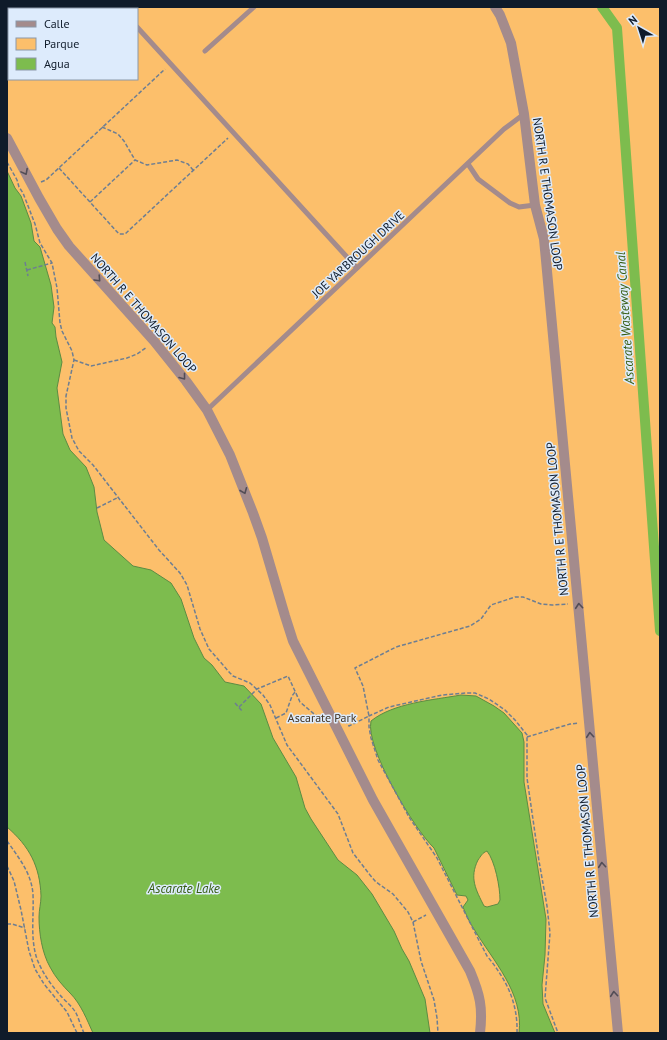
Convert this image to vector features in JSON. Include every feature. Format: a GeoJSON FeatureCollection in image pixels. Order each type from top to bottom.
{"type":"FeatureCollection","features":[{"type":"Feature","properties":{"kind":"street","name":"NORTH R E THOMASON LOOP"},"geometry":{"type":"LineString","coordinates":[[495,7],[500,15],[511,42],[524,114],[535,205],[544,239],[618,1033]]}},
{"type":"Feature","properties":{"kind":"street","name":"NORTH R E THOMASON LOOP"},"geometry":{"type":"LineString","coordinates":[[7,138],[32,185],[69,246],[154,341],[186,381],[206,410],[230,455],[253,513],[293,641],[373,800],[470,971],[481,1003],[482,1017],[480,1033]]}},
{"type":"Feature","properties":{"kind":"lane"},"geometry":{"type":"LineString","coordinates":[[205,51],[254,7]]}},
{"type":"Feature","properties":{"kind":"lane"},"geometry":{"type":"LineString","coordinates":[[138,28],[357,268]]}},
{"type":"Feature","properties":{"kind":"lane","name":"JOE YARBROUGH DRIVE"},"geometry":{"type":"LineString","coordinates":[[206,410],[504,129],[524,114]]}},
{"type":"Feature","properties":{"kind":"lane"},"geometry":{"type":"LineString","coordinates":[[468,164],[478,179],[510,203],[519,207],[535,205]]}},
{"type":"Feature","properties":{"kind":"path"},"geometry":{"type":"LineString","coordinates":[[32,185],[46,180],[171,64]]}},
{"type":"Feature","properties":{"kind":"path"},"geometry":{"type":"LineString","coordinates":[[102,128],[118,134],[135,160],[147,165],[177,160],[188,164],[193,170]]}},
{"type":"Feature","properties":{"kind":"path"},"geometry":{"type":"LineString","coordinates":[[59,168],[119,234],[125,234],[234,133]]}},
{"type":"Feature","properties":{"kind":"path"},"geometry":{"type":"LineString","coordinates":[[90,202],[135,160]]}},
{"type":"Feature","properties":{"kind":"path"},"geometry":{"type":"LineString","coordinates":[[7,162],[17,180],[19,187],[24,193],[40,243],[52,263],[57,288],[60,323],[62,331],[72,351],[74,360],[67,387],[66,402],[69,428],[72,438],[79,451],[93,465],[187,585],[200,629],[209,649],[214,656],[233,676],[250,683],[257,689],[270,705],[283,738],[294,756],[338,814],[353,853],[373,878],[393,894],[408,912],[413,922],[421,961],[434,1000],[438,1033]]}},
{"type":"Feature","properties":{"kind":"path"},"geometry":{"type":"LineString","coordinates":[[25,262],[28,276]]}},
{"type":"Feature","properties":{"kind":"path"},"geometry":{"type":"LineString","coordinates":[[27,270],[52,263]]}},
{"type":"Feature","properties":{"kind":"path"},"geometry":{"type":"LineString","coordinates":[[74,360],[89,366],[127,358],[137,354],[154,341]]}},
{"type":"Feature","properties":{"kind":"path"},"geometry":{"type":"LineString","coordinates":[[97,508],[118,498]]}},
{"type":"Feature","properties":{"kind":"path"},"geometry":{"type":"LineString","coordinates":[[355,668],[396,647],[470,626],[481,619],[491,605],[515,597],[523,597],[541,604],[552,605],[578,603]]}},
{"type":"Feature","properties":{"kind":"path"},"geometry":{"type":"LineString","coordinates":[[239,708],[257,689]]}},
{"type":"Feature","properties":{"kind":"path"},"geometry":{"type":"LineString","coordinates":[[276,718],[286,713],[292,696],[296,692]]}},
{"type":"Feature","properties":{"kind":"path"},"geometry":{"type":"LineString","coordinates":[[517,1033],[518,1021],[514,1002],[508,987],[487,956],[437,858],[409,817],[378,760],[371,738],[369,716],[389,707],[442,695],[476,693],[505,710],[524,730],[527,737],[527,778],[550,933],[545,998],[558,1033]]}},
{"type":"Feature","properties":{"kind":"path"},"geometry":{"type":"LineString","coordinates":[[235,704],[243,712]]}},
{"type":"Feature","properties":{"kind":"path"},"geometry":{"type":"LineString","coordinates":[[527,737],[570,724],[589,722]]}},
{"type":"Feature","properties":{"kind":"path"},"geometry":{"type":"LineString","coordinates":[[7,841],[22,862],[28,873],[31,884],[33,895],[32,928],[38,963],[48,980],[76,1014],[84,1033]]}},
{"type":"Feature","properties":{"kind":"path"},"geometry":{"type":"LineString","coordinates":[[7,866],[14,881],[25,928],[28,951],[35,969],[50,993],[73,1021],[77,1033]]}},
{"type":"Feature","properties":{"kind":"path"},"geometry":{"type":"LineString","coordinates":[[413,922],[420,919]]}},
{"type":"Feature","properties":{"kind":"path"},"geometry":{"type":"LineString","coordinates":[[7,924],[25,928]]}},
{"type":"Feature","properties":{"kind":"green space","name":"Ascarate Park"},"geometry":{"type":"Polygon","coordinates":[[[7,7],[660,7],[660,1033],[7,1033],[7,7]]]}},
{"type":"Feature","properties":{"kind":"water","name":"Ascarate Lake"},"geometry":{"type":"Polygon","coordinates":[[[7,171],[15,188],[21,196],[31,223],[34,241],[40,247],[51,285],[54,307],[52,323],[55,327],[62,362],[57,388],[63,434],[70,450],[86,467],[94,487],[97,512],[104,540],[133,566],[151,570],[171,583],[181,599],[194,638],[204,658],[212,665],[225,682],[244,686],[261,704],[273,738],[296,777],[305,808],[311,819],[338,860],[357,875],[372,894],[394,931],[409,961],[425,999],[430,1033],[93,1033],[74,997],[57,978],[47,961],[40,936],[39,917],[41,896],[36,866],[27,849],[15,834],[7,827],[7,171]]]}},
{"type":"Feature","properties":{"kind":"water"},"geometry":{"type":"Polygon","coordinates":[[[461,695],[476,696],[494,706],[504,713],[522,733],[524,742],[524,782],[546,919],[542,985],[543,1004],[555,1033],[519,1033],[517,1004],[506,978],[468,918],[463,907],[468,900],[466,896],[457,895],[434,848],[415,824],[404,806],[383,768],[371,733],[371,721],[390,710],[414,703],[461,695]],[[487,851],[483,854],[475,866],[474,873],[476,889],[484,906],[487,907],[498,904],[500,900],[496,874],[490,855],[487,851]]]}},
{"type":"Feature","properties":{"kind":"waterway","name":"Ascarate Wasteway Canal"},"geometry":{"type":"LineString","coordinates":[[602,7],[617,28],[660,631]]}}]}
